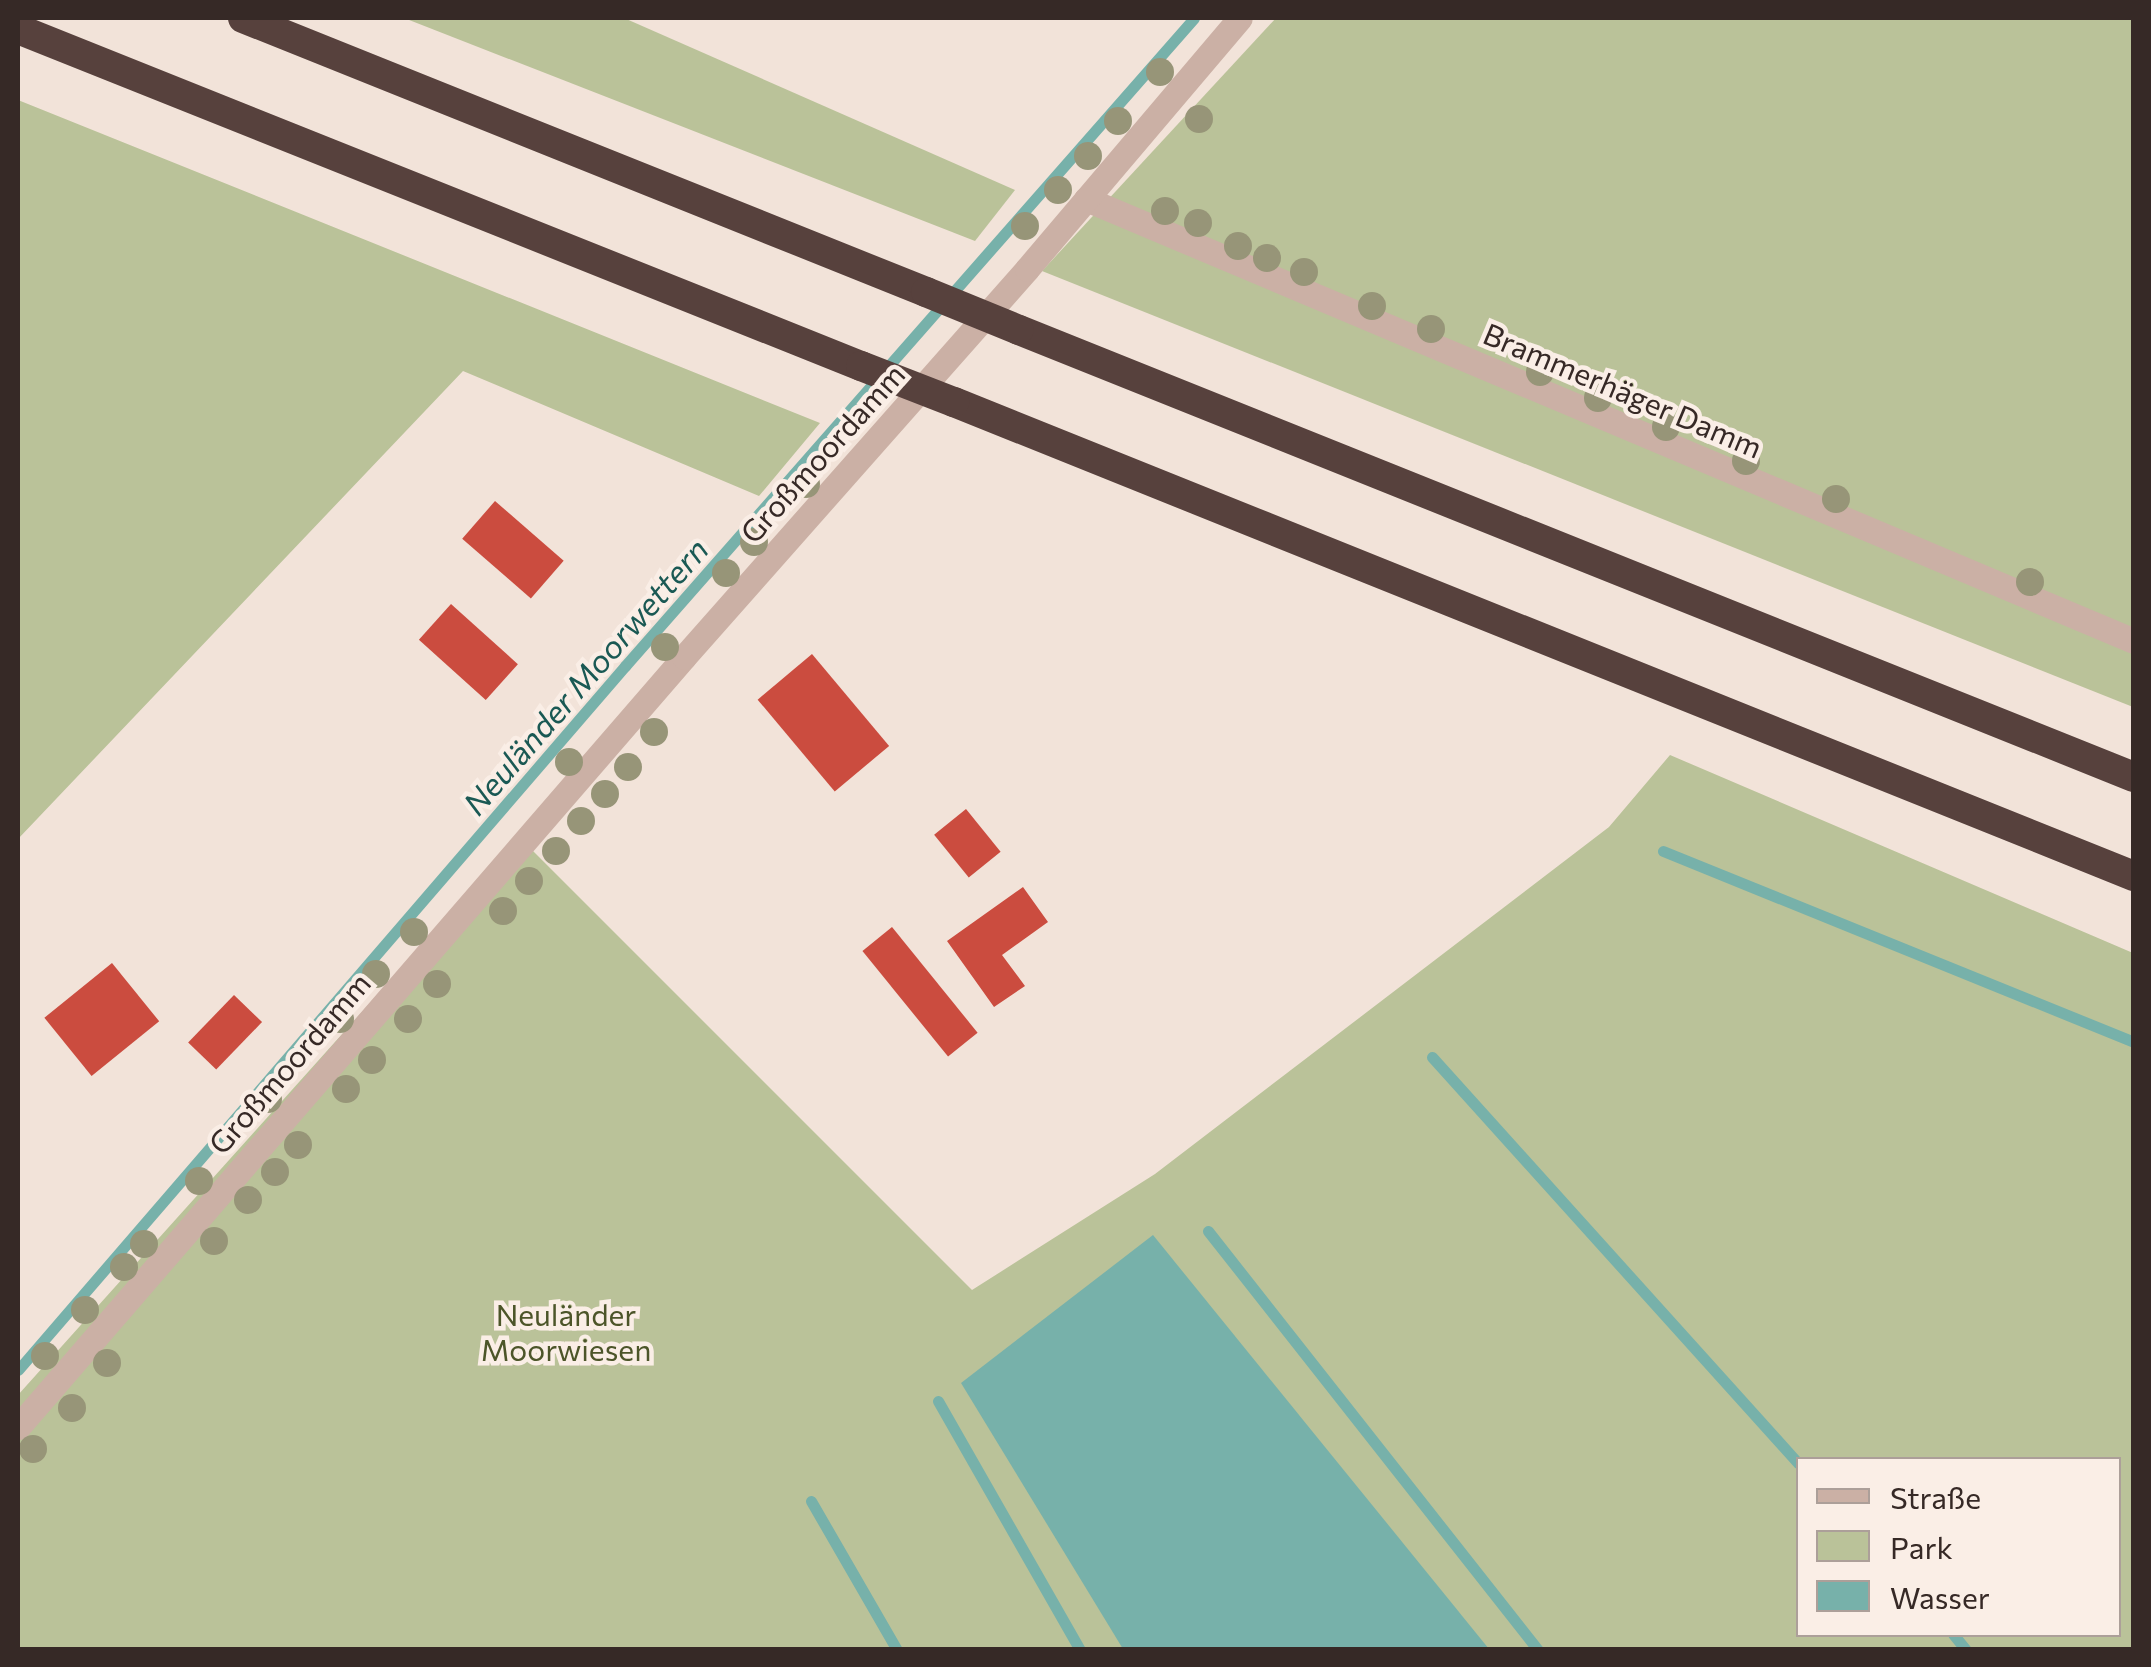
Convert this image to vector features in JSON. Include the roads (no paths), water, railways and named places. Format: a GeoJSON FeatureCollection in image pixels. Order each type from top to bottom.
{"type":"FeatureCollection","features":[{"type":"Feature","properties":{"kind":"highway"},"geometry":{"type":"LineString","coordinates":[[243,18],[2134,777]]}},
{"type":"Feature","properties":{"kind":"highway"},"geometry":{"type":"LineString","coordinates":[[18,29],[2134,876]]}},
{"type":"Feature","properties":{"kind":"street","name":"Großmoordamm"},"geometry":{"type":"LineString","coordinates":[[18,1427],[1240,18]]}},
{"type":"Feature","properties":{"kind":"street","name":"Brammerhäger Damm"},"geometry":{"type":"LineString","coordinates":[[1086,199],[2134,641]]}},
{"type":"Feature","properties":{"kind":"water"},"geometry":{"type":"Polygon","coordinates":[[[1153,1235],[1489,1649],[1123,1649],[961,1383],[1153,1235]]]}},
{"type":"Feature","properties":{"kind":"waterway","name":"Neuländer Moorwettern"},"geometry":{"type":"LineString","coordinates":[[18,1370],[625,666],[1194,18]]}},
{"type":"Feature","properties":{"kind":"waterway"},"geometry":{"type":"LineString","coordinates":[[1663,851],[2134,1042]]}},
{"type":"Feature","properties":{"kind":"waterway"},"geometry":{"type":"LineString","coordinates":[[1432,1057],[1796,1461]]}},
{"type":"Feature","properties":{"kind":"waterway"},"geometry":{"type":"LineString","coordinates":[[1208,1231],[1538,1650]]}},
{"type":"Feature","properties":{"kind":"waterway"},"geometry":{"type":"LineString","coordinates":[[938,1401],[1080,1650]]}},
{"type":"Feature","properties":{"kind":"waterway"},"geometry":{"type":"LineString","coordinates":[[811,1501],[897,1650]]}},
{"type":"Feature","properties":{"kind":"waterway"},"geometry":{"type":"LineString","coordinates":[[1955,1637],[1966,1650]]}},
{"type":"Feature","properties":{"kind":"park label","name":"Neuländer Moorwiesen"},"geometry":{"type":"Point","coordinates":[566,1331]}}]}
